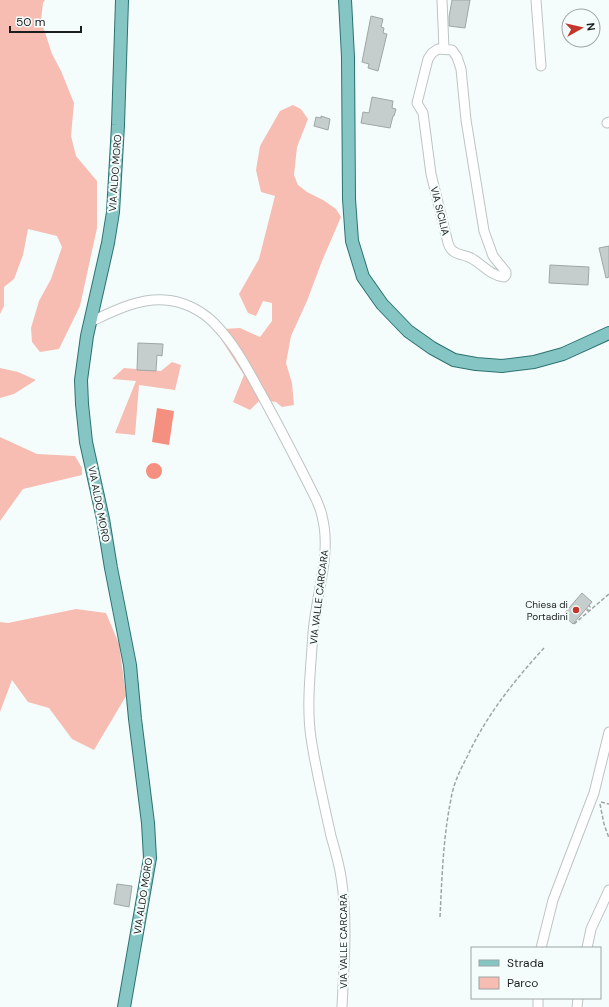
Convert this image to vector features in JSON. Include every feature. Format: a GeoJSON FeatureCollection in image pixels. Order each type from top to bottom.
{"type":"FeatureCollection","features":[{"type":"Feature","properties":{"kind":"main road","name":"VIA ALDO MORO"},"geometry":{"type":"LineString","coordinates":[[122,0],[118,125],[112,212],[108,243],[82,364],[81,380],[86,442],[103,519],[113,581],[130,665],[148,823],[150,858],[124,1007]]}},
{"type":"Feature","properties":{"kind":"main road"},"geometry":{"type":"LineString","coordinates":[[345,0],[348,65],[349,199],[352,241],[363,277],[382,304],[408,331],[432,348],[454,360],[476,364],[502,366],[534,362],[563,354],[609,333]]}},
{"type":"Feature","properties":{"kind":"street"},"geometry":{"type":"LineString","coordinates":[[442,0],[444,49]]}},
{"type":"Feature","properties":{"kind":"street"},"geometry":{"type":"LineString","coordinates":[[536,0],[541,66]]}},
{"type":"Feature","properties":{"kind":"street","name":"VIA SICILIA"},"geometry":{"type":"LineString","coordinates":[[438,49],[444,49],[452,50],[457,57],[461,69],[466,120],[484,231],[493,256],[506,272],[504,277],[499,277],[478,262],[453,250],[449,246],[447,240],[431,174],[423,113],[417,103],[428,59],[432,53],[438,49]]}},
{"type":"Feature","properties":{"kind":"street","name":"VIA VALLE CARCARA"},"geometry":{"type":"LineString","coordinates":[[90,322],[124,306],[146,301],[166,300],[189,306],[201,312],[213,322],[228,339],[248,370],[316,499],[322,516],[325,534],[325,550],[314,616],[309,710],[311,736],[319,783],[341,875],[344,900],[345,944],[342,1007]]}},
{"type":"Feature","properties":{"kind":"street"},"geometry":{"type":"LineString","coordinates":[[541,947],[554,900],[599,799],[609,732]]}},
{"type":"Feature","properties":{"kind":"street"},"geometry":{"type":"LineString","coordinates":[[587,947],[591,929],[609,890]]}},
{"type":"Feature","properties":{"kind":"path"},"geometry":{"type":"LineString","coordinates":[[574,624],[609,594]]}},
{"type":"Feature","properties":{"kind":"path"},"geometry":{"type":"LineString","coordinates":[[589,606],[590,607],[587,610],[589,611]]}},
{"type":"Feature","properties":{"kind":"path"},"geometry":{"type":"LineString","coordinates":[[440,917],[448,818],[451,798],[459,772],[482,728],[505,693],[544,648]]}},
{"type":"Feature","properties":{"kind":"path"},"geometry":{"type":"LineString","coordinates":[[599,799],[609,804]]}},
{"type":"Feature","properties":{"kind":"path"},"geometry":{"type":"LineString","coordinates":[[599,799],[604,824],[609,838]]}},
{"type":"Feature","properties":{"kind":"green space"},"geometry":{"type":"Polygon","coordinates":[[[0,0],[45,0],[43,3],[41,20],[52,54],[61,71],[74,103],[71,136],[76,156],[97,181],[97,228],[80,306],[59,349],[40,352],[32,342],[31,328],[39,301],[51,279],[62,247],[57,236],[28,229],[23,255],[14,279],[4,287],[4,306],[0,314],[0,0]]]}},
{"type":"Feature","properties":{"kind":"green space"},"geometry":{"type":"Polygon","coordinates":[[[293,105],[301,109],[308,119],[297,147],[294,175],[298,185],[336,209],[341,217],[291,336],[286,363],[292,383],[294,405],[282,407],[276,402],[260,400],[250,410],[233,402],[244,375],[221,339],[224,329],[240,328],[260,337],[272,321],[272,303],[263,301],[256,316],[248,313],[239,294],[259,259],[275,196],[261,192],[256,170],[260,146],[280,111],[293,105]]]}},
{"type":"Feature","properties":{"kind":"green space"},"geometry":{"type":"Polygon","coordinates":[[[172,362],[181,365],[175,390],[139,385],[135,435],[115,433],[136,381],[112,379],[124,368],[161,371],[172,362]]]}},
{"type":"Feature","properties":{"kind":"green space"},"geometry":{"type":"Polygon","coordinates":[[[0,368],[18,372],[36,380],[14,394],[0,398],[0,368]]]}},
{"type":"Feature","properties":{"kind":"green space"},"geometry":{"type":"Polygon","coordinates":[[[0,437],[37,454],[75,456],[82,468],[82,475],[23,489],[0,521],[0,437]]]}},
{"type":"Feature","properties":{"kind":"green space"},"geometry":{"type":"Polygon","coordinates":[[[76,609],[106,613],[119,644],[126,696],[94,750],[72,739],[49,708],[28,702],[12,680],[0,712],[0,622],[8,623],[76,609]]]}},
{"type":"Feature","properties":{"kind":"shaded area"},"geometry":{"type":"Polygon","coordinates":[[[157,408],[174,411],[169,445],[152,442],[157,408]]]}},
{"type":"Feature","properties":{"kind":"shaded area"},"geometry":{"type":"Polygon","coordinates":[[[151,463],[157,463],[162,468],[160,477],[157,479],[151,479],[146,474],[146,468],[151,463]]]}},
{"type":"Feature","properties":{"kind":"building"},"geometry":{"type":"Polygon","coordinates":[[[452,0],[470,0],[465,28],[449,26],[452,0]]]}},
{"type":"Feature","properties":{"kind":"building"},"geometry":{"type":"Polygon","coordinates":[[[371,16],[383,19],[381,27],[384,28],[383,33],[387,34],[378,71],[368,68],[369,64],[362,62],[371,16]]]}},
{"type":"Feature","properties":{"kind":"building"},"geometry":{"type":"Polygon","coordinates":[[[372,97],[393,101],[392,108],[396,109],[390,128],[361,123],[363,112],[369,113],[372,97]]]}},
{"type":"Feature","properties":{"kind":"building"},"geometry":{"type":"Polygon","coordinates":[[[321,116],[330,119],[328,130],[314,126],[316,117],[321,118],[321,116]]]}},
{"type":"Feature","properties":{"kind":"building"},"geometry":{"type":"Polygon","coordinates":[[[609,246],[609,277],[606,278],[599,248],[609,246]]]}},
{"type":"Feature","properties":{"kind":"building"},"geometry":{"type":"Polygon","coordinates":[[[550,265],[589,267],[588,285],[549,283],[550,265]]]}},
{"type":"Feature","properties":{"kind":"building"},"geometry":{"type":"Polygon","coordinates":[[[138,343],[163,344],[162,356],[157,355],[156,371],[137,370],[138,343]]]}},
{"type":"Feature","properties":{"kind":"building","name":"Chiesa di Portadini"},"geometry":{"type":"Polygon","coordinates":[[[582,593],[592,602],[573,624],[563,615],[582,593]]]}},
{"type":"Feature","properties":{"kind":"building"},"geometry":{"type":"Polygon","coordinates":[[[117,884],[132,886],[129,907],[114,904],[117,884]]]}},
{"type":"Feature","properties":{"kind":"place","name":"Chiesa di Portadini"},"geometry":{"type":"Point","coordinates":[576,610]}}]}
